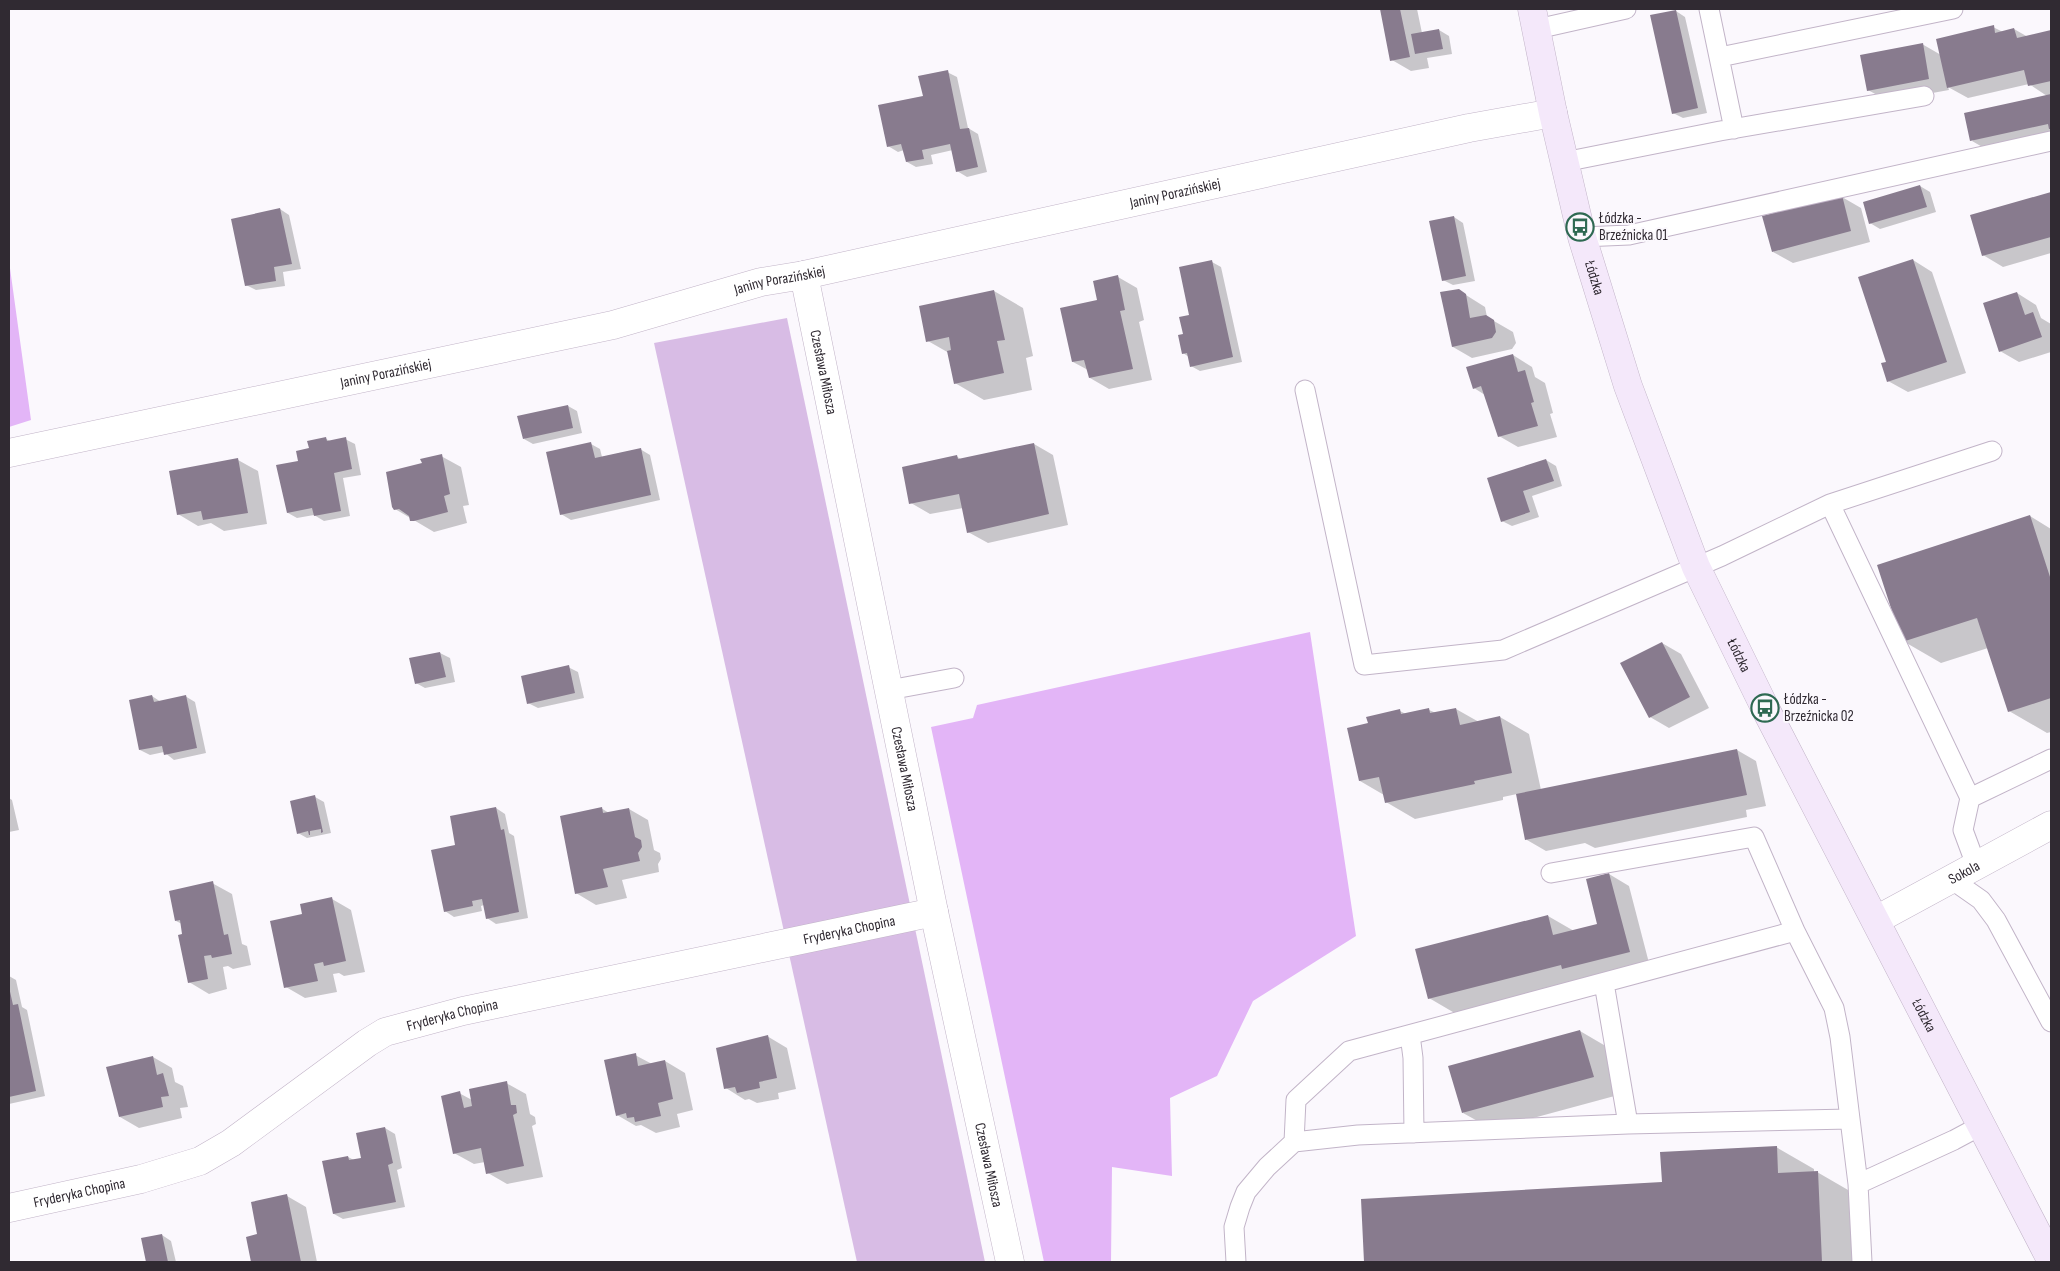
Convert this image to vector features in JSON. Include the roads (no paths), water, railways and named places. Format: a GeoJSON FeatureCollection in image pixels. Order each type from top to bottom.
{"type":"FeatureCollection","features":[{"type":"Feature","properties":{"kind":"main road","name":"Łódzka"},"geometry":{"type":"LineString","coordinates":[[1534,19],[1552,112],[1582,237],[1628,386],[1696,567],[1769,716],[2051,1260]]}},
{"type":"Feature","properties":{"kind":"street","name":"Janiny Porazińskiej"},"geometry":{"type":"LineString","coordinates":[[9,453],[613,325],[761,282],[804,275],[1469,128],[1552,112]]}},
{"type":"Feature","properties":{"kind":"street","name":"Czesława Miłosza"},"geometry":{"type":"LineString","coordinates":[[804,275],[934,912],[1010,1262]]}},
{"type":"Feature","properties":{"kind":"street","name":"Sokola"},"geometry":{"type":"LineString","coordinates":[[1876,920],[2051,825]]}},
{"type":"Feature","properties":{"kind":"street","name":"Fryderyka Chopina"},"geometry":{"type":"LineString","coordinates":[[9,1208],[141,1180],[200,1161],[231,1143],[367,1043],[385,1032],[463,1011],[934,912]]}},
{"type":"Feature","properties":{"kind":"lane"},"geometry":{"type":"LineString","coordinates":[[1534,19],[1626,9]]}},
{"type":"Feature","properties":{"kind":"lane"},"geometry":{"type":"LineString","coordinates":[[1708,9],[1720,57],[1734,129]]}},
{"type":"Feature","properties":{"kind":"lane"},"geometry":{"type":"LineString","coordinates":[[1720,57],[1953,9]]}},
{"type":"Feature","properties":{"kind":"lane"},"geometry":{"type":"LineString","coordinates":[[1564,162],[1734,129],[1924,96]]}},
{"type":"Feature","properties":{"kind":"lane"},"geometry":{"type":"LineString","coordinates":[[1582,237],[1629,235],[2051,141]]}},
{"type":"Feature","properties":{"kind":"lane"},"geometry":{"type":"LineString","coordinates":[[1306,390],[1364,665],[1503,650],[1696,567],[1830,504],[1992,451]]}},
{"type":"Feature","properties":{"kind":"lane"},"geometry":{"type":"LineString","coordinates":[[1830,504],[1970,798],[1963,830],[1976,865]]}},
{"type":"Feature","properties":{"kind":"lane"},"geometry":{"type":"LineString","coordinates":[[889,690],[954,678]]}},
{"type":"Feature","properties":{"kind":"lane"},"geometry":{"type":"LineString","coordinates":[[1970,798],[2051,759]]}},
{"type":"Feature","properties":{"kind":"lane"},"geometry":{"type":"LineString","coordinates":[[1551,872],[1754,837],[1795,931],[1834,1008],[1840,1037],[1858,1184],[1862,1262]]}},
{"type":"Feature","properties":{"kind":"lane"},"geometry":{"type":"LineString","coordinates":[[1951,879],[1981,900],[1996,920],[2051,1022]]}},
{"type":"Feature","properties":{"kind":"lane"},"geometry":{"type":"LineString","coordinates":[[1294,1142],[1296,1100],[1349,1051],[1795,931]]}},
{"type":"Feature","properties":{"kind":"lane"},"geometry":{"type":"LineString","coordinates":[[1604,983],[1628,1124]]}},
{"type":"Feature","properties":{"kind":"lane"},"geometry":{"type":"LineString","coordinates":[[1410,1035],[1413,1058],[1414,1133]]}},
{"type":"Feature","properties":{"kind":"lane"},"geometry":{"type":"LineString","coordinates":[[1236,1262],[1234,1227],[1246,1192],[1267,1167],[1294,1142],[1358,1135],[1628,1124],[1850,1119]]}},
{"type":"Feature","properties":{"kind":"lane"},"geometry":{"type":"LineString","coordinates":[[1858,1184],[1954,1140],[1982,1124]]}},
{"type":"Feature","properties":{"kind":"place","name":"Łódzka - Brzeźnicka 01"},"geometry":{"type":"Point","coordinates":[1580,227]}},
{"type":"Feature","properties":{"kind":"place","name":"Łódzka - Brzeźnicka 02"},"geometry":{"type":"Point","coordinates":[1765,708]}}]}
